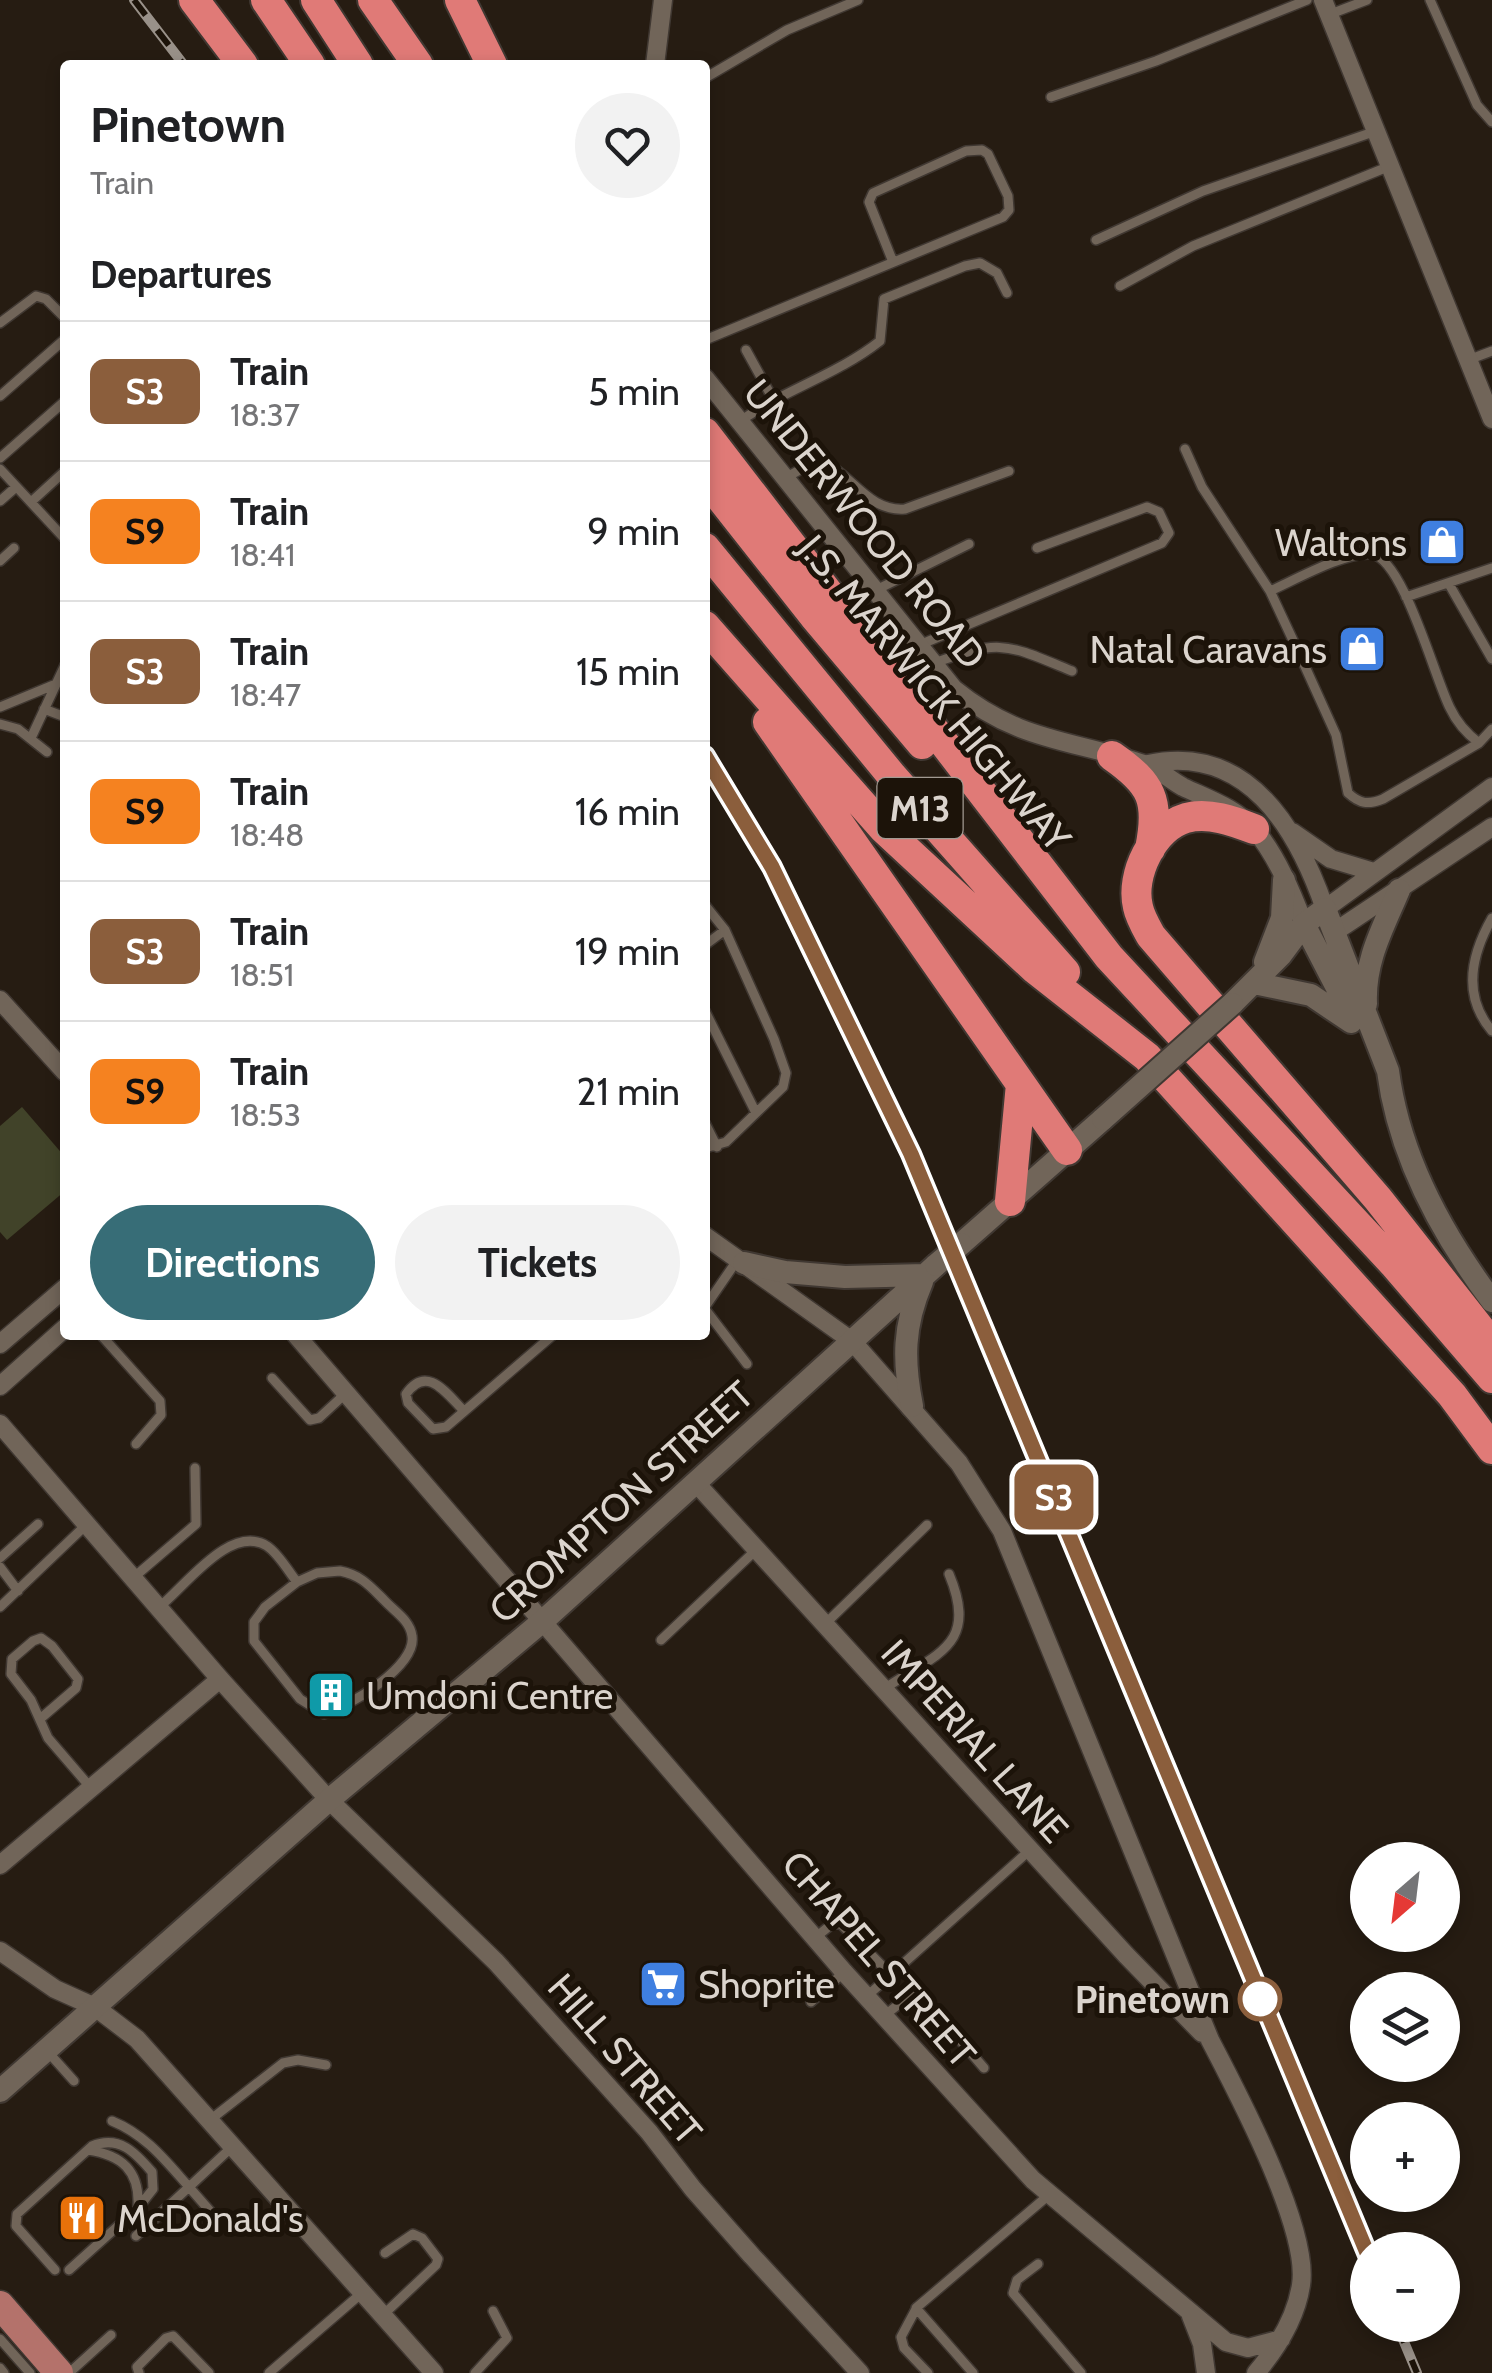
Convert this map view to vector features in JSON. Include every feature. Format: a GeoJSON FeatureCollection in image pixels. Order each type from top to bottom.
{"type":"FeatureCollection","features":[{"type":"Feature","properties":{"kind":"highway"},"geometry":{"type":"LineString","coordinates":[[194,0],[239,60]]}},
{"type":"Feature","properties":{"kind":"highway"},"geometry":{"type":"LineString","coordinates":[[266,0],[307,60]]}},
{"type":"Feature","properties":{"kind":"highway"},"geometry":{"type":"LineString","coordinates":[[316,0],[355,60]]}},
{"type":"Feature","properties":{"kind":"highway"},"geometry":{"type":"LineString","coordinates":[[373,0],[415,60]]}},
{"type":"Feature","properties":{"kind":"highway"},"geometry":{"type":"LineString","coordinates":[[460,0],[490,60]]}},
{"type":"Feature","properties":{"kind":"highway"},"geometry":{"type":"LineString","coordinates":[[710,440],[1108,957]]}},
{"type":"Feature","properties":{"kind":"highway","name":"J.S. MARWICK HIGHWAY"},"geometry":{"type":"LineString","coordinates":[[710,484],[874,689],[1108,957]]}},
{"type":"Feature","properties":{"kind":"highway","name":"M13"},"geometry":{"type":"LineString","coordinates":[[710,554],[784,648],[1023,928],[1147,1057],[1452,1395],[1492,1448]]}},
{"type":"Feature","properties":{"kind":"highway"},"geometry":{"type":"LineString","coordinates":[[710,635],[884,829],[1035,969],[1147,1057]]}},
{"type":"Feature","properties":{"kind":"highway"},"geometry":{"type":"LineString","coordinates":[[710,636],[1067,1150]]}},
{"type":"Feature","properties":{"kind":"highway"},"geometry":{"type":"LineString","coordinates":[[1112,756],[1140,776],[1152,796],[1150,849],[1137,896],[1138,908],[1151,936],[1378,1199],[1492,1344]]}},
{"type":"Feature","properties":{"kind":"highway"},"geometry":{"type":"LineString","coordinates":[[1150,849],[1166,828],[1187,818],[1226,818],[1254,829]]}},
{"type":"Feature","properties":{"kind":"highway","name":"M13"},"geometry":{"type":"LineString","coordinates":[[1108,957],[1394,1264],[1492,1378]]}},
{"type":"Feature","properties":{"kind":"highway"},"geometry":{"type":"LineString","coordinates":[[1001,1208],[1021,1084]]}},
{"type":"Feature","properties":{"kind":"main road"},"geometry":{"type":"LineString","coordinates":[[0,2305],[60,2373]]}},
{"type":"Feature","properties":{"kind":"street"},"geometry":{"type":"LineString","coordinates":[[656,60],[663,0]]}},
{"type":"Feature","properties":{"kind":"street"},"geometry":{"type":"LineString","coordinates":[[1336,6],[1376,131],[1492,420]]}},
{"type":"Feature","properties":{"kind":"street","name":"UNDERWOOD ROAD"},"geometry":{"type":"LineString","coordinates":[[710,384],[954,689],[995,718],[1062,744],[1148,764],[1185,788],[1228,808],[1254,829],[1318,934]]}},
{"type":"Feature","properties":{"kind":"street","name":"UNDERWOOD ROAD"},"geometry":{"type":"LineString","coordinates":[[1148,764],[1176,758],[1224,770],[1248,784],[1272,806],[1288,829],[1310,866],[1325,909]]}},
{"type":"Feature","properties":{"kind":"street"},"geometry":{"type":"LineString","coordinates":[[1492,786],[1325,909],[1318,934],[1388,1071],[1391,1099],[1417,1175],[1440,1225],[1492,1301]]}},
{"type":"Feature","properties":{"kind":"street"},"geometry":{"type":"LineString","coordinates":[[1318,934],[1400,890],[1492,827]]}},
{"type":"Feature","properties":{"kind":"street"},"geometry":{"type":"LineString","coordinates":[[1288,829],[1331,859],[1374,872]]}},
{"type":"Feature","properties":{"kind":"street"},"geometry":{"type":"LineString","coordinates":[[1284,880],[1282,918],[1254,983],[1311,994],[1362,1022]]}},
{"type":"Feature","properties":{"kind":"street"},"geometry":{"type":"LineString","coordinates":[[1362,1022],[1368,965],[1400,890]]}},
{"type":"Feature","properties":{"kind":"street","name":"CROMPTON STREET"},"geometry":{"type":"LineString","coordinates":[[0,2091],[329,1800],[544,1620],[1232,1004],[1281,955],[1318,934]]}},
{"type":"Feature","properties":{"kind":"street"},"geometry":{"type":"LineString","coordinates":[[0,1000],[60,1066]]}},
{"type":"Feature","properties":{"kind":"street"},"geometry":{"type":"LineString","coordinates":[[710,1239],[852,1341],[912,1406],[983,1496],[1002,1531],[1210,2040],[1282,2195],[1302,2282],[1296,2307],[1281,2339],[1256,2373]]}},
{"type":"Feature","properties":{"kind":"street"},"geometry":{"type":"LineString","coordinates":[[741,1261],[784,1272],[844,1277],[931,1270],[906,1327],[904,1365],[912,1406]]}},
{"type":"Feature","properties":{"kind":"street"},"geometry":{"type":"LineString","coordinates":[[0,1344],[60,1292]]}},
{"type":"Feature","properties":{"kind":"street"},"geometry":{"type":"LineString","coordinates":[[0,1386],[60,1332]]}},
{"type":"Feature","properties":{"kind":"street","name":"CHAPEL STREET"},"geometry":{"type":"LineString","coordinates":[[300,1340],[844,1972],[1033,2180],[1226,2342],[1259,2347],[1281,2339]]}},
{"type":"Feature","properties":{"kind":"street","name":"HILL STREET"},"geometry":{"type":"LineString","coordinates":[[0,1424],[329,1800],[496,1962],[649,2132],[728,2229],[860,2373]]}},
{"type":"Feature","properties":{"kind":"street","name":"IMPERIAL LANE"},"geometry":{"type":"LineString","coordinates":[[696,1482],[1126,1955],[1210,2040]]}},
{"type":"Feature","properties":{"kind":"street"},"geometry":{"type":"LineString","coordinates":[[0,1865],[220,1679]]}},
{"type":"Feature","properties":{"kind":"street"},"geometry":{"type":"LineString","coordinates":[[0,1951],[55,1989],[96,2007],[138,2039],[434,2373]]}},
{"type":"Feature","properties":{"kind":"street"},"geometry":{"type":"LineString","coordinates":[[1191,2316],[1202,2344],[1206,2373]]}},
{"type":"Feature","properties":{"kind":"lane"},"geometry":{"type":"LineString","coordinates":[[710,75],[787,30],[858,0]]}},
{"type":"Feature","properties":{"kind":"lane"},"geometry":{"type":"LineString","coordinates":[[1050,97],[1156,61],[1307,0]]}},
{"type":"Feature","properties":{"kind":"lane"},"geometry":{"type":"LineString","coordinates":[[1336,6],[1367,0]]}},
{"type":"Feature","properties":{"kind":"lane"},"geometry":{"type":"LineString","coordinates":[[1430,0],[1477,105],[1492,122]]}},
{"type":"Feature","properties":{"kind":"lane"},"geometry":{"type":"LineString","coordinates":[[1096,240],[1203,191],[1376,131]]}},
{"type":"Feature","properties":{"kind":"lane"},"geometry":{"type":"LineString","coordinates":[[710,338],[893,262],[1006,214],[1010,206],[1008,196],[988,154],[982,150],[966,151],[873,193],[869,202],[893,262]]}},
{"type":"Feature","properties":{"kind":"lane"},"geometry":{"type":"LineString","coordinates":[[1120,286],[1193,246],[1390,166]]}},
{"type":"Feature","properties":{"kind":"lane"},"geometry":{"type":"LineString","coordinates":[[739,422],[772,399],[880,341],[884,299],[980,263],[996,273],[1008,293]]}},
{"type":"Feature","properties":{"kind":"lane"},"geometry":{"type":"LineString","coordinates":[[0,323],[41,296],[60,313]]}},
{"type":"Feature","properties":{"kind":"lane"},"geometry":{"type":"LineString","coordinates":[[0,396],[60,343]]}},
{"type":"Feature","properties":{"kind":"lane"},"geometry":{"type":"LineString","coordinates":[[746,350],[772,399]]}},
{"type":"Feature","properties":{"kind":"lane"},"geometry":{"type":"LineString","coordinates":[[1468,360],[1491,353]]}},
{"type":"Feature","properties":{"kind":"lane"},"geometry":{"type":"LineString","coordinates":[[0,458],[60,405]]}},
{"type":"Feature","properties":{"kind":"lane"},"geometry":{"type":"LineString","coordinates":[[1185,449],[1202,487],[1270,591],[1336,736],[1348,793],[1372,803],[1479,743],[1492,729]]}},
{"type":"Feature","properties":{"kind":"lane"},"geometry":{"type":"LineString","coordinates":[[784,479],[806,466],[826,463],[876,504],[894,510],[1009,471]]}},
{"type":"Feature","properties":{"kind":"lane"},"geometry":{"type":"LineString","coordinates":[[0,469],[60,534]]}},
{"type":"Feature","properties":{"kind":"lane"},"geometry":{"type":"LineString","coordinates":[[31,502],[60,476]]}},
{"type":"Feature","properties":{"kind":"lane"},"geometry":{"type":"LineString","coordinates":[[0,501],[16,487]]}},
{"type":"Feature","properties":{"kind":"lane"},"geometry":{"type":"LineString","coordinates":[[917,646],[1162,543],[1169,532],[1158,512],[1147,508],[1037,548]]}},
{"type":"Feature","properties":{"kind":"lane"},"geometry":{"type":"LineString","coordinates":[[874,590],[969,544]]}},
{"type":"Feature","properties":{"kind":"lane"},"geometry":{"type":"LineString","coordinates":[[0,561],[14,548]]}},
{"type":"Feature","properties":{"kind":"lane"},"geometry":{"type":"LineString","coordinates":[[1270,591],[1352,556],[1379,556],[1388,563],[1406,597],[1448,705],[1465,732],[1479,743]]}},
{"type":"Feature","properties":{"kind":"lane"},"geometry":{"type":"LineString","coordinates":[[1406,597],[1492,568]]}},
{"type":"Feature","properties":{"kind":"lane"},"geometry":{"type":"LineString","coordinates":[[1449,584],[1492,659]]}},
{"type":"Feature","properties":{"kind":"lane"},"geometry":{"type":"LineString","coordinates":[[932,664],[991,645],[1022,651],[1072,671]]}},
{"type":"Feature","properties":{"kind":"lane"},"geometry":{"type":"LineString","coordinates":[[31,738],[60,675]]}},
{"type":"Feature","properties":{"kind":"lane"},"geometry":{"type":"LineString","coordinates":[[0,707],[56,684]]}},
{"type":"Feature","properties":{"kind":"lane"},"geometry":{"type":"LineString","coordinates":[[44,709],[60,715]]}},
{"type":"Feature","properties":{"kind":"lane"},"geometry":{"type":"LineString","coordinates":[[0,724],[31,738],[47,752]]}},
{"type":"Feature","properties":{"kind":"lane"},"geometry":{"type":"LineString","coordinates":[[710,912],[724,930],[786,1073],[783,1087],[711,1148]]}},
{"type":"Feature","properties":{"kind":"lane"},"geometry":{"type":"LineString","coordinates":[[1492,918],[1475,952],[1472,982],[1492,1031]]}},
{"type":"Feature","properties":{"kind":"lane"},"geometry":{"type":"LineString","coordinates":[[710,941],[724,930]]}},
{"type":"Feature","properties":{"kind":"lane"},"geometry":{"type":"LineString","coordinates":[[710,1020],[756,1113]]}},
{"type":"Feature","properties":{"kind":"lane"},"geometry":{"type":"LineString","coordinates":[[710,1301],[741,1261]]}},
{"type":"Feature","properties":{"kind":"lane"},"geometry":{"type":"LineString","coordinates":[[710,1315],[747,1364]]}},
{"type":"Feature","properties":{"kind":"lane"},"geometry":{"type":"LineString","coordinates":[[105,1340],[160,1401],[161,1415],[136,1444]]}},
{"type":"Feature","properties":{"kind":"lane"},"geometry":{"type":"LineString","coordinates":[[464,1411],[428,1378],[416,1383],[406,1394],[408,1403],[433,1429],[446,1427],[547,1340]]}},
{"type":"Feature","properties":{"kind":"lane"},"geometry":{"type":"LineString","coordinates":[[272,1378],[310,1420],[318,1418],[347,1392]]}},
{"type":"Feature","properties":{"kind":"lane"},"geometry":{"type":"LineString","coordinates":[[133,1578],[196,1524],[194,1468]]}},
{"type":"Feature","properties":{"kind":"lane"},"geometry":{"type":"LineString","coordinates":[[0,1558],[38,1524]]}},
{"type":"Feature","properties":{"kind":"lane"},"geometry":{"type":"LineString","coordinates":[[0,1607],[86,1524]]}},
{"type":"Feature","properties":{"kind":"lane"},"geometry":{"type":"LineString","coordinates":[[824,1624],[927,1525]]}},
{"type":"Feature","properties":{"kind":"lane"},"geometry":{"type":"LineString","coordinates":[[158,1608],[224,1548],[243,1540],[270,1548],[296,1582]]}},
{"type":"Feature","properties":{"kind":"lane"},"geometry":{"type":"LineString","coordinates":[[661,1640],[756,1549]]}},
{"type":"Feature","properties":{"kind":"lane"},"geometry":{"type":"LineString","coordinates":[[0,1567],[18,1591]]}},
{"type":"Feature","properties":{"kind":"lane"},"geometry":{"type":"LineString","coordinates":[[317,1574],[355,1574],[408,1622],[414,1639],[406,1660],[350,1704],[324,1714],[300,1699],[254,1641],[254,1622],[296,1582],[317,1574]]}},
{"type":"Feature","properties":{"kind":"lane"},"geometry":{"type":"LineString","coordinates":[[884,1690],[942,1651],[956,1634],[960,1600],[950,1574]]}},
{"type":"Feature","properties":{"kind":"lane"},"geometry":{"type":"LineString","coordinates":[[40,1719],[76,1688],[78,1679],[41,1638],[32,1640],[9,1662],[11,1674],[31,1700],[48,1738],[90,1788]]}},
{"type":"Feature","properties":{"kind":"lane"},"geometry":{"type":"LineString","coordinates":[[866,1997],[1030,1850]]}},
{"type":"Feature","properties":{"kind":"lane"},"geometry":{"type":"LineString","coordinates":[[815,1938],[832,1924],[842,1924],[891,1975]]}},
{"type":"Feature","properties":{"kind":"lane"},"geometry":{"type":"LineString","coordinates":[[811,2002],[844,1972]]}},
{"type":"Feature","properties":{"kind":"lane"},"geometry":{"type":"LineString","coordinates":[[884,2016],[909,1996],[922,1996],[984,2068]]}},
{"type":"Feature","properties":{"kind":"lane"},"geometry":{"type":"LineString","coordinates":[[47,2050],[74,2081]]}},
{"type":"Feature","properties":{"kind":"lane"},"geometry":{"type":"LineString","coordinates":[[210,2120],[282,2063],[298,2060],[326,2065]]}},
{"type":"Feature","properties":{"kind":"lane"},"geometry":{"type":"LineString","coordinates":[[112,2121],[148,2141],[210,2210]]}},
{"type":"Feature","properties":{"kind":"lane"},"geometry":{"type":"LineString","coordinates":[[55,2270],[16,2226],[15,2219],[88,2150],[97,2144],[116,2142],[145,2164],[154,2183],[147,2199],[69,2270]]}},
{"type":"Feature","properties":{"kind":"lane"},"geometry":{"type":"LineString","coordinates":[[136,2236],[233,2146]]}},
{"type":"Feature","properties":{"kind":"lane"},"geometry":{"type":"LineString","coordinates":[[88,2150],[114,2156],[133,2172],[139,2191],[138,2208]]}},
{"type":"Feature","properties":{"kind":"lane"},"geometry":{"type":"LineString","coordinates":[[928,2373],[904,2348],[904,2327],[918,2307],[1050,2194]]}},
{"type":"Feature","properties":{"kind":"lane"},"geometry":{"type":"LineString","coordinates":[[383,2316],[438,2259],[422,2238],[413,2234],[385,2253]]}},
{"type":"Feature","properties":{"kind":"lane"},"geometry":{"type":"LineString","coordinates":[[1038,2264],[1018,2280],[1013,2293],[1081,2373]]}},
{"type":"Feature","properties":{"kind":"lane"},"geometry":{"type":"LineString","coordinates":[[270,2373],[362,2292]]}},
{"type":"Feature","properties":{"kind":"lane"},"geometry":{"type":"LineString","coordinates":[[918,2307],[973,2373]]}},
{"type":"Feature","properties":{"kind":"lane"},"geometry":{"type":"LineString","coordinates":[[475,2373],[507,2338],[492,2311]]}},
{"type":"Feature","properties":{"kind":"lane"},"geometry":{"type":"LineString","coordinates":[[69,2373],[110,2334]]}},
{"type":"Feature","properties":{"kind":"lane"},"geometry":{"type":"LineString","coordinates":[[138,2373],[143,2358],[173,2336],[208,2373]]}},
{"type":"Feature","properties":{"kind":"lane"},"geometry":{"type":"LineString","coordinates":[[0,2339],[30,2373]]}},
{"type":"Feature","properties":{"kind":"green space"},"geometry":{"type":"Polygon","coordinates":[[[22,1107],[60,1151],[60,1195],[7,1240],[0,1232],[0,1126],[22,1107]]]}},
{"type":"Feature","properties":{"kind":"railway"},"geometry":{"type":"LineString","coordinates":[[134,0],[180,60]]}},
{"type":"Feature","properties":{"kind":"railway"},"geometry":{"type":"LineString","coordinates":[[710,764],[772,867],[911,1154],[1358,2232]]}},
{"type":"Feature","properties":{"kind":"railway"},"geometry":{"type":"LineString","coordinates":[[1404,2342],[1417,2373]]}},
{"type":"Feature","properties":{"kind":"train","name":"S3"},"geometry":{"type":"LineString","coordinates":[[710,764],[772,867],[911,1154],[1358,2232]]}},
{"type":"Feature","properties":{"kind":"place","name":"Waltons"},"geometry":{"type":"Point","coordinates":[1442,542]}},
{"type":"Feature","properties":{"kind":"place","name":"Natal Caravans"},"geometry":{"type":"Point","coordinates":[1362,649]}},
{"type":"Feature","properties":{"kind":"place","name":"Umdoni Centre"},"geometry":{"type":"Point","coordinates":[331,1695]}},
{"type":"Feature","properties":{"kind":"place","name":"Shoprite"},"geometry":{"type":"Point","coordinates":[663,1984]}},
{"type":"Feature","properties":{"kind":"place","name":"Pinetown"},"geometry":{"type":"Point","coordinates":[1260,1999]}},
{"type":"Feature","properties":{"kind":"place","name":"McDonald's"},"geometry":{"type":"Point","coordinates":[82,2218]}}]}
